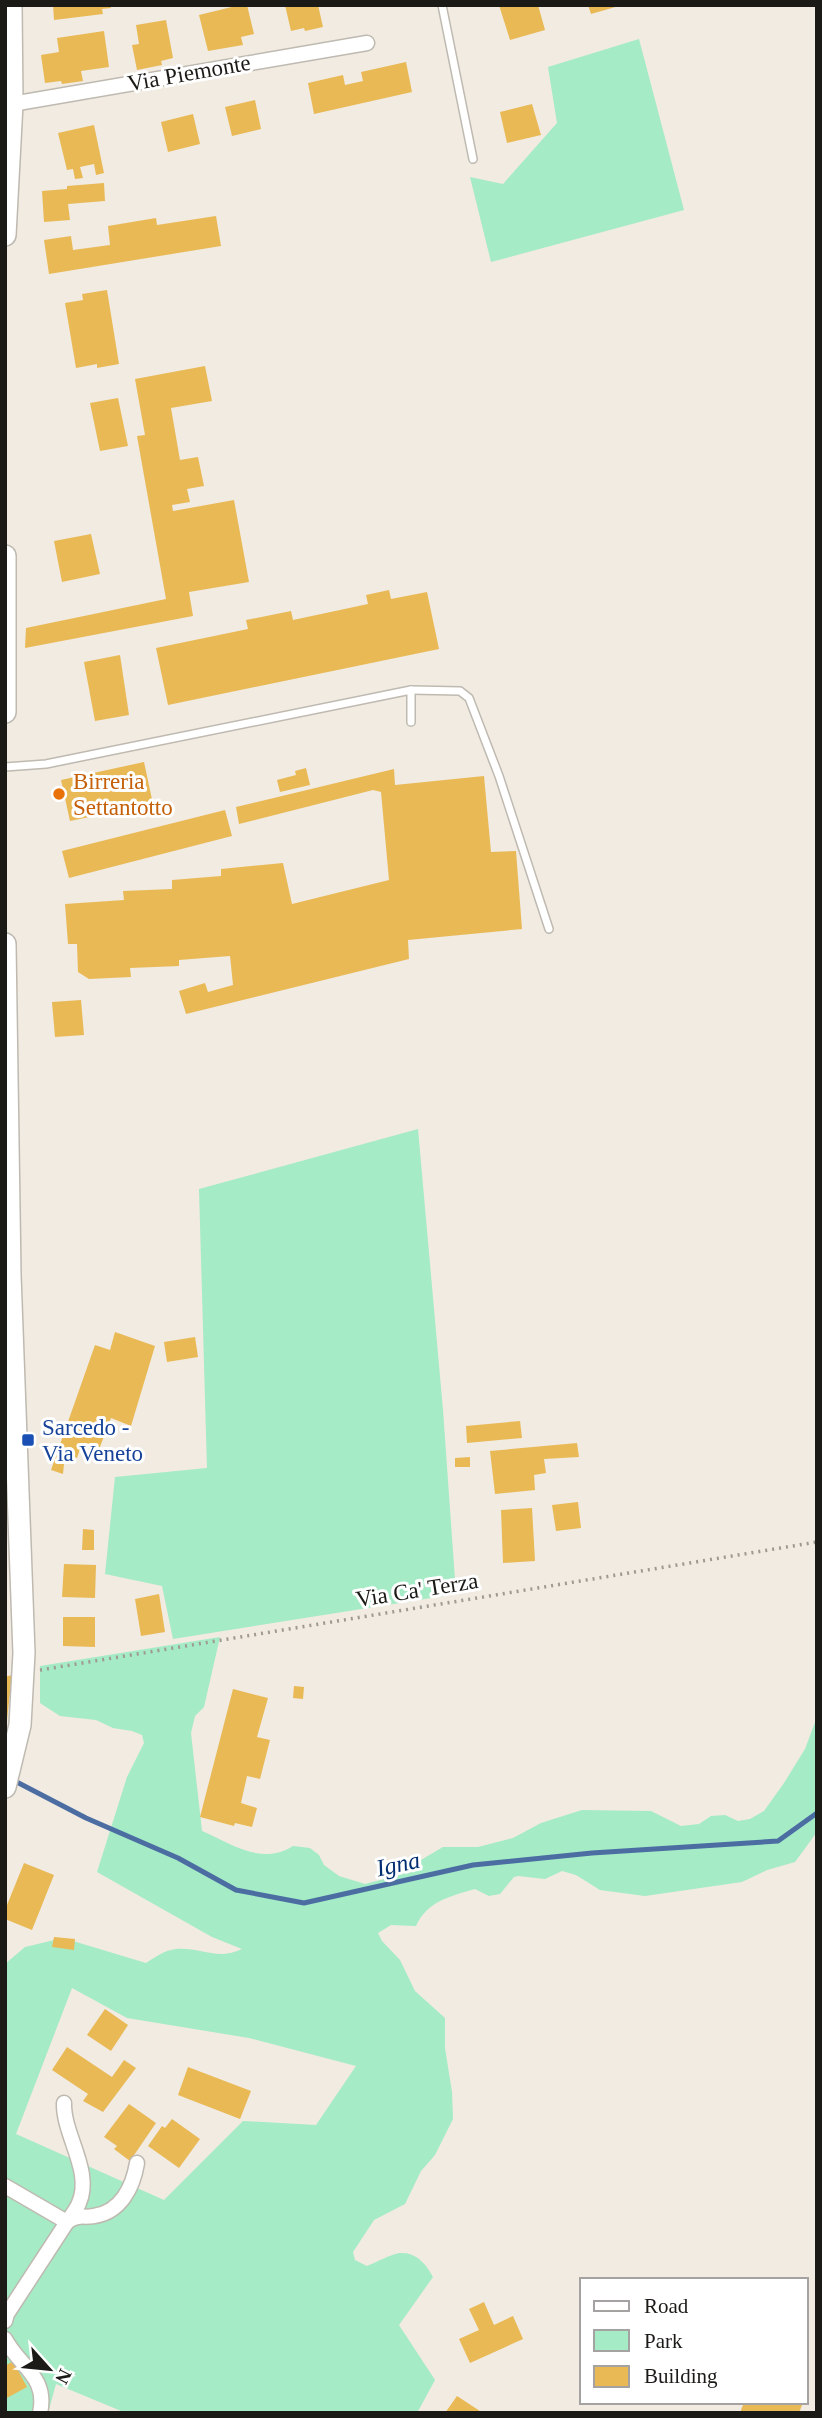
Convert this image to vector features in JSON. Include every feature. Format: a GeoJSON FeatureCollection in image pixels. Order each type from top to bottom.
{"type":"FeatureCollection","features":[{"type":"Feature","properties":{"kind":"street"},"geometry":{"type":"LineString","coordinates":[[5,235],[12,104],[11,5]]}},
{"type":"Feature","properties":{"kind":"street","name":"Via Piemonte"},"geometry":{"type":"LineString","coordinates":[[12,104],[367,43]]}},
{"type":"Feature","properties":{"kind":"street"},"geometry":{"type":"LineString","coordinates":[[5,556],[5,712]]}},
{"type":"Feature","properties":{"kind":"street"},"geometry":{"type":"LineString","coordinates":[[5,944],[10,1275],[24,1672],[20,1725],[5,1787]]}},
{"type":"Feature","properties":{"kind":"street"},"geometry":{"type":"LineString","coordinates":[[5,2321],[79,2203],[82,2178],[64,2116],[64,2103]]}},
{"type":"Feature","properties":{"kind":"street"},"geometry":{"type":"LineString","coordinates":[[67,2222],[78,2215],[93,2216],[118,2205],[130,2191],[137,2163]]}},
{"type":"Feature","properties":{"kind":"street"},"geometry":{"type":"LineString","coordinates":[[5,2186],[67,2222]]}},
{"type":"Feature","properties":{"kind":"street"},"geometry":{"type":"LineString","coordinates":[[5,2339],[40,2386],[43,2400],[40,2413]]}},
{"type":"Feature","properties":{"kind":"lane"},"geometry":{"type":"LineString","coordinates":[[442,5],[473,159]]}},
{"type":"Feature","properties":{"kind":"lane"},"geometry":{"type":"LineString","coordinates":[[411,690],[411,722]]}},
{"type":"Feature","properties":{"kind":"lane"},"geometry":{"type":"LineString","coordinates":[[5,767],[46,764],[411,690],[460,691],[469,698],[499,776],[549,929]]}},
{"type":"Feature","properties":{"kind":"path","name":"Via Ca' Terza"},"geometry":{"type":"LineString","coordinates":[[24,1672],[817,1542]]}},
{"type":"Feature","properties":{"kind":"green space"},"geometry":{"type":"Polygon","coordinates":[[[639,39],[684,210],[491,262],[470,177],[503,184],[557,123],[548,67],[639,39]]]}},
{"type":"Feature","properties":{"kind":"green space"},"geometry":{"type":"Polygon","coordinates":[[[418,1129],[456,1594],[173,1639],[162,1586],[105,1574],[115,1477],[207,1468],[199,1189],[418,1129]]]}},
{"type":"Feature","properties":{"kind":"green space"},"geometry":{"type":"Polygon","coordinates":[[[220,1637],[204,1707],[195,1716],[191,1733],[202,1831],[236,1847],[258,1853],[281,1852],[293,1846],[310,1848],[319,1855],[324,1865],[339,1876],[365,1884],[392,1877],[443,1847],[478,1847],[513,1838],[541,1823],[582,1810],[651,1811],[681,1826],[699,1824],[711,1816],[725,1815],[738,1821],[750,1819],[764,1811],[784,1783],[805,1749],[817,1717],[817,1832],[795,1862],[767,1870],[742,1882],[645,1896],[600,1890],[576,1875],[562,1871],[545,1879],[518,1876],[514,1877],[500,1894],[489,1896],[475,1889],[457,1894],[433,1905],[416,1926],[391,1925],[378,1933],[400,1960],[415,1991],[445,2018],[445,2048],[452,2092],[453,2119],[435,2155],[421,2171],[405,2204],[374,2220],[353,2252],[355,2260],[367,2266],[398,2253],[406,2253],[424,2264],[433,2277],[399,2325],[435,2380],[417,2413],[126,2413],[56,2384],[48,2413],[5,2413],[5,1964],[25,1947],[63,1938],[146,1963],[164,1952],[176,1949],[225,1954],[242,1949],[212,1937],[97,1872],[127,1777],[144,1743],[142,1735],[113,1728],[96,1720],[60,1716],[40,1703],[40,1666],[220,1637]],[[72,1988],[16,2134],[164,2200],[243,2121],[316,2125],[356,2066],[249,2038],[127,2018],[72,1988]]]}},
{"type":"Feature","properties":{"kind":"building"},"geometry":{"type":"Polygon","coordinates":[[[53,5],[110,5],[111,8],[102,9],[103,14],[54,20],[53,5]]]}},
{"type":"Feature","properties":{"kind":"building"},"geometry":{"type":"Polygon","coordinates":[[[247,5],[254,34],[241,37],[243,45],[208,51],[199,15],[247,5]]]}},
{"type":"Feature","properties":{"kind":"building"},"geometry":{"type":"Polygon","coordinates":[[[285,5],[318,5],[323,27],[291,31],[285,5]]]}},
{"type":"Feature","properties":{"kind":"building"},"geometry":{"type":"Polygon","coordinates":[[[499,5],[538,5],[545,30],[510,40],[499,5]]]}},
{"type":"Feature","properties":{"kind":"building"},"geometry":{"type":"Polygon","coordinates":[[[588,5],[618,5],[619,6],[591,14],[588,5]]]}},
{"type":"Feature","properties":{"kind":"building"},"geometry":{"type":"Polygon","coordinates":[[[166,20],[173,58],[161,61],[162,65],[137,70],[132,45],[139,44],[136,25],[166,20]]]}},
{"type":"Feature","properties":{"kind":"building"},"geometry":{"type":"Polygon","coordinates":[[[104,31],[109,67],[81,71],[83,81],[45,83],[41,55],[59,52],[57,38],[104,31]]]}},
{"type":"Feature","properties":{"kind":"building"},"geometry":{"type":"Polygon","coordinates":[[[406,62],[412,92],[314,114],[308,83],[343,75],[345,85],[363,81],[361,72],[406,62]]]}},
{"type":"Feature","properties":{"kind":"building"},"geometry":{"type":"Polygon","coordinates":[[[255,100],[261,129],[232,136],[225,107],[255,100]]]}},
{"type":"Feature","properties":{"kind":"building"},"geometry":{"type":"Polygon","coordinates":[[[532,104],[541,135],[507,143],[500,112],[532,104]]]}},
{"type":"Feature","properties":{"kind":"building"},"geometry":{"type":"Polygon","coordinates":[[[193,114],[200,144],[168,152],[161,122],[193,114]]]}},
{"type":"Feature","properties":{"kind":"building"},"geometry":{"type":"Polygon","coordinates":[[[94,125],[104,173],[96,175],[94,164],[80,167],[83,178],[75,179],[73,169],[67,170],[58,133],[94,125]]]}},
{"type":"Feature","properties":{"kind":"building"},"geometry":{"type":"Polygon","coordinates":[[[104,183],[105,201],[68,204],[70,220],[44,222],[42,191],[104,183]]]}},
{"type":"Feature","properties":{"kind":"building"},"geometry":{"type":"Polygon","coordinates":[[[216,216],[221,246],[49,274],[44,240],[71,236],[73,250],[110,245],[108,226],[156,218],[157,225],[216,216]]]}},
{"type":"Feature","properties":{"kind":"building"},"geometry":{"type":"Polygon","coordinates":[[[107,290],[119,364],[76,368],[65,303],[83,300],[82,294],[107,290]]]}},
{"type":"Feature","properties":{"kind":"building"},"geometry":{"type":"Polygon","coordinates":[[[205,366],[212,401],[171,408],[180,460],[198,457],[204,486],[187,489],[190,502],[172,505],[173,511],[234,500],[249,582],[189,592],[193,616],[25,648],[26,628],[166,599],[137,436],[145,435],[135,379],[205,366]]]}},
{"type":"Feature","properties":{"kind":"building"},"geometry":{"type":"Polygon","coordinates":[[[118,398],[128,446],[100,451],[90,403],[118,398]]]}},
{"type":"Feature","properties":{"kind":"building"},"geometry":{"type":"Polygon","coordinates":[[[91,534],[100,574],[62,582],[54,541],[91,534]]]}},
{"type":"Feature","properties":{"kind":"building"},"geometry":{"type":"Polygon","coordinates":[[[389,590],[391,599],[427,592],[439,649],[168,705],[156,648],[248,629],[246,620],[291,611],[293,620],[368,604],[366,595],[389,590]]]}},
{"type":"Feature","properties":{"kind":"building"},"geometry":{"type":"Polygon","coordinates":[[[120,655],[129,715],[95,721],[84,662],[120,655]]]}},
{"type":"Feature","properties":{"kind":"building"},"geometry":{"type":"Polygon","coordinates":[[[144,762],[153,804],[70,821],[61,780],[144,762]]]}},
{"type":"Feature","properties":{"kind":"building"},"geometry":{"type":"Polygon","coordinates":[[[306,768],[310,785],[280,792],[277,780],[296,775],[295,771],[306,768]]]}},
{"type":"Feature","properties":{"kind":"building"},"geometry":{"type":"Polygon","coordinates":[[[394,769],[395,785],[484,776],[491,852],[516,851],[522,929],[408,940],[409,959],[186,1014],[179,991],[205,983],[208,992],[233,985],[230,956],[179,960],[179,966],[130,968],[131,977],[89,979],[78,972],[77,944],[68,944],[65,904],[124,900],[123,891],[172,889],[172,880],[221,876],[221,869],[283,863],[292,904],[389,880],[381,792],[373,790],[239,824],[236,807],[394,769]]]}},
{"type":"Feature","properties":{"kind":"building"},"geometry":{"type":"Polygon","coordinates":[[[225,810],[232,836],[69,878],[62,851],[225,810]]]}},
{"type":"Feature","properties":{"kind":"building"},"geometry":{"type":"Polygon","coordinates":[[[81,1000],[84,1035],[55,1037],[52,1002],[81,1000]]]}},
{"type":"Feature","properties":{"kind":"building"},"geometry":{"type":"Polygon","coordinates":[[[115,1332],[155,1346],[131,1426],[111,1418],[98,1452],[81,1446],[77,1458],[65,1454],[63,1474],[51,1470],[95,1345],[110,1350],[115,1332]]]}},
{"type":"Feature","properties":{"kind":"building"},"geometry":{"type":"Polygon","coordinates":[[[195,1337],[198,1357],[167,1362],[164,1342],[195,1337]]]}},
{"type":"Feature","properties":{"kind":"building"},"geometry":{"type":"Polygon","coordinates":[[[520,1421],[522,1438],[467,1443],[466,1426],[520,1421]]]}},
{"type":"Feature","properties":{"kind":"building"},"geometry":{"type":"Polygon","coordinates":[[[577,1443],[579,1457],[544,1459],[546,1473],[534,1475],[535,1490],[495,1494],[490,1451],[577,1443]]]}},
{"type":"Feature","properties":{"kind":"building"},"geometry":{"type":"Polygon","coordinates":[[[470,1457],[470,1467],[455,1467],[455,1458],[470,1457]]]}},
{"type":"Feature","properties":{"kind":"building"},"geometry":{"type":"Polygon","coordinates":[[[578,1502],[581,1528],[556,1531],[552,1505],[578,1502]]]}},
{"type":"Feature","properties":{"kind":"building"},"geometry":{"type":"Polygon","coordinates":[[[532,1508],[535,1561],[503,1563],[501,1510],[532,1508]]]}},
{"type":"Feature","properties":{"kind":"building"},"geometry":{"type":"Polygon","coordinates":[[[83,1529],[94,1530],[94,1550],[82,1550],[83,1529]]]}},
{"type":"Feature","properties":{"kind":"building"},"geometry":{"type":"Polygon","coordinates":[[[64,1564],[96,1565],[95,1598],[62,1597],[64,1564]]]}},
{"type":"Feature","properties":{"kind":"building"},"geometry":{"type":"Polygon","coordinates":[[[159,1594],[165,1632],[141,1636],[135,1599],[159,1594]]]}},
{"type":"Feature","properties":{"kind":"building"},"geometry":{"type":"Polygon","coordinates":[[[63,1617],[95,1617],[95,1647],[63,1646],[63,1617]]]}},
{"type":"Feature","properties":{"kind":"building"},"geometry":{"type":"Polygon","coordinates":[[[12,1675],[7,1720],[5,1720],[5,1677],[12,1675]]]}},
{"type":"Feature","properties":{"kind":"building"},"geometry":{"type":"Polygon","coordinates":[[[294,1686],[304,1687],[303,1699],[293,1698],[294,1686]]]}},
{"type":"Feature","properties":{"kind":"building"},"geometry":{"type":"Polygon","coordinates":[[[233,1689],[268,1698],[257,1737],[270,1740],[260,1779],[247,1776],[241,1803],[257,1808],[252,1827],[235,1823],[234,1826],[200,1817],[233,1689]]]}},
{"type":"Feature","properties":{"kind":"building"},"geometry":{"type":"Polygon","coordinates":[[[24,1863],[54,1875],[32,1930],[5,1919],[5,1910],[24,1863]]]}},
{"type":"Feature","properties":{"kind":"building"},"geometry":{"type":"Polygon","coordinates":[[[54,1937],[75,1939],[74,1950],[52,1947],[54,1937]]]}},
{"type":"Feature","properties":{"kind":"building"},"geometry":{"type":"Polygon","coordinates":[[[105,2009],[128,2025],[111,2051],[87,2035],[105,2009]]]}},
{"type":"Feature","properties":{"kind":"building"},"geometry":{"type":"Polygon","coordinates":[[[67,2047],[112,2077],[124,2060],[136,2068],[103,2112],[83,2101],[88,2094],[52,2070],[67,2047]]]}},
{"type":"Feature","properties":{"kind":"building"},"geometry":{"type":"Polygon","coordinates":[[[188,2067],[251,2091],[240,2119],[178,2095],[188,2067]]]}},
{"type":"Feature","properties":{"kind":"building"},"geometry":{"type":"Polygon","coordinates":[[[129,2104],[156,2123],[130,2161],[114,2149],[117,2146],[104,2137],[129,2104]]]}},
{"type":"Feature","properties":{"kind":"building"},"geometry":{"type":"Polygon","coordinates":[[[172,2119],[200,2139],[179,2168],[148,2146],[162,2126],[165,2128],[172,2119]]]}},
{"type":"Feature","properties":{"kind":"building"},"geometry":{"type":"Polygon","coordinates":[[[484,2302],[494,2325],[513,2316],[523,2339],[470,2363],[459,2339],[479,2330],[469,2309],[484,2302]]]}},
{"type":"Feature","properties":{"kind":"building"},"geometry":{"type":"Polygon","coordinates":[[[13,2361],[27,2387],[5,2399],[5,2366],[13,2361]]]}},
{"type":"Feature","properties":{"kind":"building"},"geometry":{"type":"Polygon","coordinates":[[[457,2396],[483,2413],[445,2413],[457,2396]]]}},
{"type":"Feature","properties":{"kind":"building"},"geometry":{"type":"Polygon","coordinates":[[[743,2404],[802,2405],[799,2413],[740,2413],[743,2404]]]}},
{"type":"Feature","properties":{"kind":"waterway","name":"Igna"},"geometry":{"type":"LineString","coordinates":[[11,1779],[86,1818],[178,1858],[236,1890],[304,1903],[473,1865],[592,1853],[778,1841],[817,1813]]}},
{"type":"Feature","properties":{"kind":"place","name":"Birreria Settantotto"},"geometry":{"type":"Point","coordinates":[59,794]}},
{"type":"Feature","properties":{"kind":"place","name":"Sarcedo - Via Veneto"},"geometry":{"type":"Point","coordinates":[28,1440]}}]}
